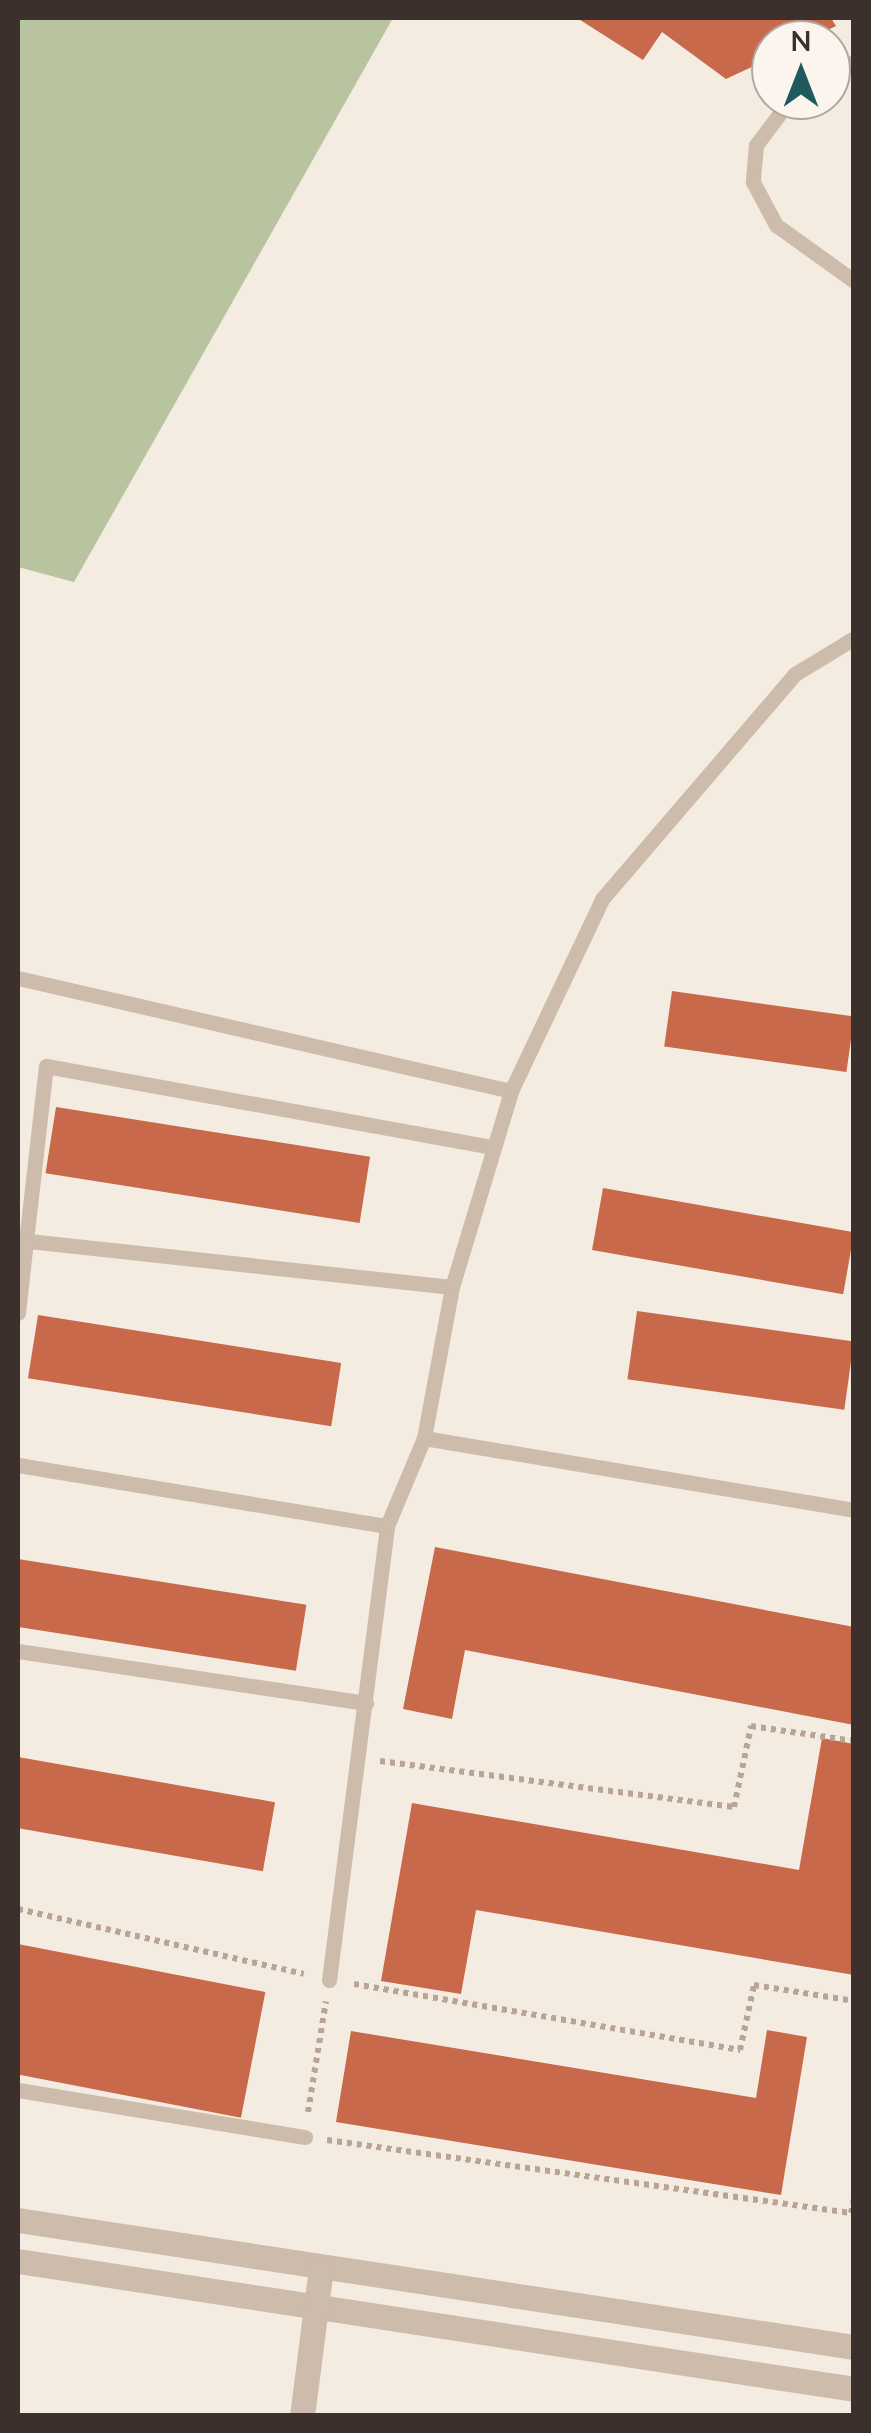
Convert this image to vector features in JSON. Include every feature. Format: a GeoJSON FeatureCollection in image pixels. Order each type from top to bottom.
{"type":"FeatureCollection","features":[{"type":"Feature","properties":{"kind":"street"},"geometry":{"type":"LineString","coordinates":[[18,2220],[854,2347]]}},
{"type":"Feature","properties":{"kind":"street"},"geometry":{"type":"LineString","coordinates":[[18,2261],[854,2389]]}},
{"type":"Feature","properties":{"kind":"street"},"geometry":{"type":"LineString","coordinates":[[302,2416],[322,2266]]}},
{"type":"Feature","properties":{"kind":"lane"},"geometry":{"type":"LineString","coordinates":[[775,120],[756,145],[753,182],[776,225],[854,281]]}},
{"type":"Feature","properties":{"kind":"lane"},"geometry":{"type":"LineString","coordinates":[[329,1980],[387,1526],[424,1438],[452,1287],[490,1147],[511,1091],[602,899],[795,674],[854,638]]}},
{"type":"Feature","properties":{"kind":"lane"},"geometry":{"type":"LineString","coordinates":[[18,978],[511,1091]]}},
{"type":"Feature","properties":{"kind":"lane"},"geometry":{"type":"LineString","coordinates":[[18,1313],[46,1066],[490,1147]]}},
{"type":"Feature","properties":{"kind":"lane"},"geometry":{"type":"LineString","coordinates":[[26,1240],[452,1287]]}},
{"type":"Feature","properties":{"kind":"lane"},"geometry":{"type":"LineString","coordinates":[[424,1438],[854,1510]]}},
{"type":"Feature","properties":{"kind":"lane"},"geometry":{"type":"LineString","coordinates":[[18,1464],[387,1526]]}},
{"type":"Feature","properties":{"kind":"lane"},"geometry":{"type":"LineString","coordinates":[[18,1651],[366,1703]]}},
{"type":"Feature","properties":{"kind":"lane"},"geometry":{"type":"LineString","coordinates":[[18,2090],[304,2137]]}},
{"type":"Feature","properties":{"kind":"path"},"geometry":{"type":"LineString","coordinates":[[360,1758],[734,1807],[751,1726],[854,1741]]}},
{"type":"Feature","properties":{"kind":"path"},"geometry":{"type":"LineString","coordinates":[[18,1909],[329,1980],[740,2050],[754,1985],[854,2002]]}},
{"type":"Feature","properties":{"kind":"path"},"geometry":{"type":"LineString","coordinates":[[329,1980],[304,2137],[851,2213],[854,2199]]}},
{"type":"Feature","properties":{"kind":"green space"},"geometry":{"type":"Polygon","coordinates":[[[18,18],[393,18],[74,582],[18,567],[18,18]]]}},
{"type":"Feature","properties":{"kind":"building"},"geometry":{"type":"Polygon","coordinates":[[[577,18],[832,20],[751,20],[751,67],[726,79],[662,32],[643,60],[577,18]]]}},
{"type":"Feature","properties":{"kind":"building"},"geometry":{"type":"Polygon","coordinates":[[[672,991],[854,1017],[846,1072],[664,1046],[672,991]]]}},
{"type":"Feature","properties":{"kind":"building"},"geometry":{"type":"Polygon","coordinates":[[[56,1107],[370,1157],[360,1223],[46,1173],[56,1107]]]}},
{"type":"Feature","properties":{"kind":"building"},"geometry":{"type":"Polygon","coordinates":[[[603,1188],[854,1232],[843,1294],[592,1250],[603,1188]]]}},
{"type":"Feature","properties":{"kind":"building"},"geometry":{"type":"Polygon","coordinates":[[[637,1311],[854,1341],[844,1410],[627,1379],[637,1311]]]}},
{"type":"Feature","properties":{"kind":"building"},"geometry":{"type":"Polygon","coordinates":[[[38,1315],[341,1363],[331,1426],[28,1378],[38,1315]]]}},
{"type":"Feature","properties":{"kind":"building"},"geometry":{"type":"Polygon","coordinates":[[[435,1547],[854,1627],[854,1725],[465,1650],[452,1719],[403,1709],[435,1547]]]}},
{"type":"Feature","properties":{"kind":"building"},"geometry":{"type":"Polygon","coordinates":[[[18,1559],[306,1605],[296,1671],[18,1627],[18,1559]]]}},
{"type":"Feature","properties":{"kind":"building"},"geometry":{"type":"Polygon","coordinates":[[[822,1738],[854,1744],[854,1975],[476,1910],[461,1994],[381,1981],[412,1803],[799,1870],[822,1738]]]}},
{"type":"Feature","properties":{"kind":"building"},"geometry":{"type":"Polygon","coordinates":[[[18,1757],[275,1802],[263,1871],[18,1828],[18,1757]]]}},
{"type":"Feature","properties":{"kind":"building"},"geometry":{"type":"Polygon","coordinates":[[[18,1944],[265,1992],[241,2118],[18,2074],[18,1944]]]}},
{"type":"Feature","properties":{"kind":"building"},"geometry":{"type":"Polygon","coordinates":[[[767,2030],[807,2037],[781,2195],[336,2122],[351,2031],[756,2098],[767,2030]]]}}]}
